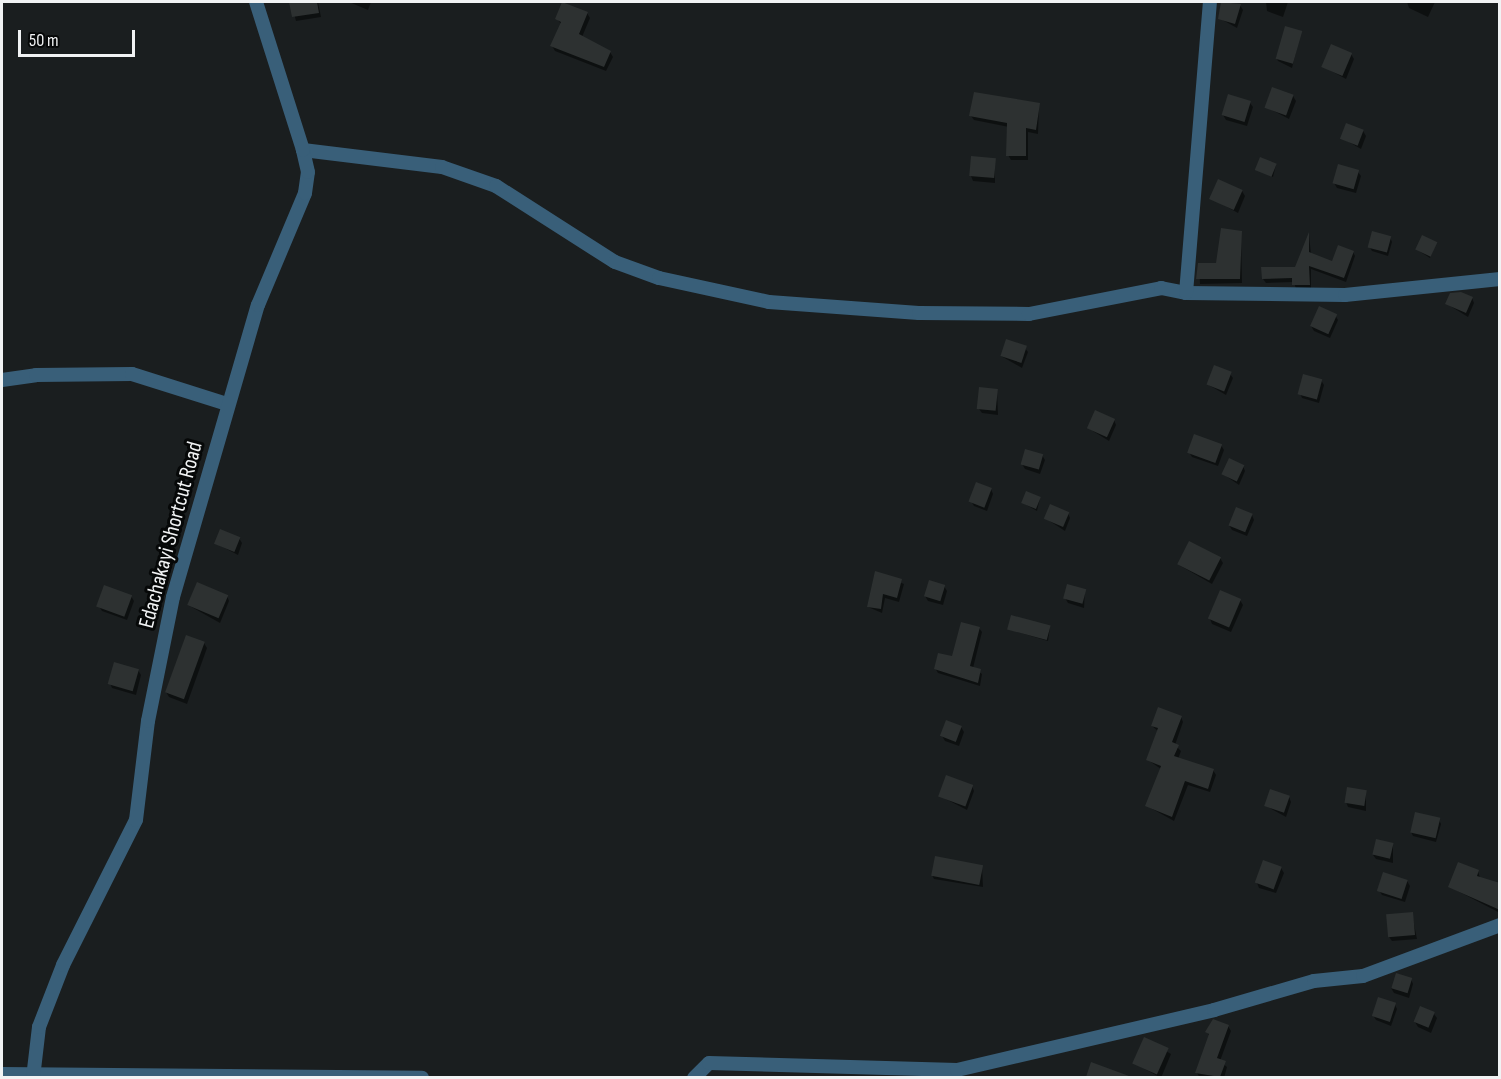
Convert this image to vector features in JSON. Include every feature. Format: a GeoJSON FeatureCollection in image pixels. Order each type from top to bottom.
{"type":"FeatureCollection","features":[{"type":"Feature","properties":{"kind":"street","name":"Edachakayi Shortcut Road"},"geometry":{"type":"LineString","coordinates":[[33,1077],[39,1027],[63,965],[136,820],[148,721],[173,597],[227,404],[258,305],[305,193],[308,172],[303,150],[256,2]]}},
{"type":"Feature","properties":{"kind":"street"},"geometry":{"type":"LineString","coordinates":[[1186,293],[1210,2]]}},
{"type":"Feature","properties":{"kind":"street"},"geometry":{"type":"LineString","coordinates":[[303,150],[442,167],[496,186],[615,262],[659,278],[769,302],[919,313],[1029,314],[1161,288],[1186,293],[1345,295],[1500,279]]}},
{"type":"Feature","properties":{"kind":"street"},"geometry":{"type":"LineString","coordinates":[[2,380],[36,375],[132,374],[227,404]]}},
{"type":"Feature","properties":{"kind":"street"},"geometry":{"type":"LineString","coordinates":[[694,1077],[710,1063],[957,1070],[1214,1010],[1314,981],[1363,976],[1500,926]]}},
{"type":"Feature","properties":{"kind":"street"},"geometry":{"type":"LineString","coordinates":[[2,1074],[33,1077],[422,1077]]}},
{"type":"Feature","properties":{"kind":"building"},"geometry":{"type":"Polygon","coordinates":[[[289,2],[317,2],[319,13],[292,17],[289,2]]]}},
{"type":"Feature","properties":{"kind":"building"},"geometry":{"type":"Polygon","coordinates":[[[562,2],[588,12],[579,34],[611,51],[604,67],[550,46],[561,22],[555,19],[562,2]]]}},
{"type":"Feature","properties":{"kind":"building"},"geometry":{"type":"Polygon","coordinates":[[[1221,2],[1241,4],[1235,24],[1218,19],[1221,2]]]}},
{"type":"Feature","properties":{"kind":"building"},"geometry":{"type":"Polygon","coordinates":[[[1285,26],[1302,31],[1293,64],[1276,59],[1285,26]]]}},
{"type":"Feature","properties":{"kind":"building"},"geometry":{"type":"Polygon","coordinates":[[[1331,44],[1352,53],[1342,76],[1321,67],[1331,44]]]}},
{"type":"Feature","properties":{"kind":"building"},"geometry":{"type":"Polygon","coordinates":[[[1272,87],[1294,95],[1286,116],[1264,108],[1272,87]]]}},
{"type":"Feature","properties":{"kind":"building"},"geometry":{"type":"Polygon","coordinates":[[[974,92],[1040,103],[1036,130],[1026,128],[1026,156],[1006,156],[1007,123],[969,116],[974,92]]]}},
{"type":"Feature","properties":{"kind":"building"},"geometry":{"type":"Polygon","coordinates":[[[1228,94],[1251,101],[1245,122],[1222,115],[1228,94]]]}},
{"type":"Feature","properties":{"kind":"building"},"geometry":{"type":"Polygon","coordinates":[[[1346,123],[1364,130],[1358,146],[1340,139],[1346,123]]]}},
{"type":"Feature","properties":{"kind":"building"},"geometry":{"type":"Polygon","coordinates":[[[971,156],[996,158],[994,178],[969,176],[971,156]]]}},
{"type":"Feature","properties":{"kind":"building"},"geometry":{"type":"Polygon","coordinates":[[[1260,157],[1277,164],[1271,177],[1255,170],[1260,157]]]}},
{"type":"Feature","properties":{"kind":"building"},"geometry":{"type":"Polygon","coordinates":[[[1338,164],[1359,170],[1354,189],[1332,183],[1338,164]]]}},
{"type":"Feature","properties":{"kind":"building"},"geometry":{"type":"Polygon","coordinates":[[[1218,179],[1243,190],[1234,210],[1209,199],[1218,179]]]}},
{"type":"Feature","properties":{"kind":"building"},"geometry":{"type":"Polygon","coordinates":[[[1221,228],[1242,231],[1240,279],[1196,279],[1198,263],[1216,263],[1221,228]]]}},
{"type":"Feature","properties":{"kind":"building"},"geometry":{"type":"Polygon","coordinates":[[[1372,231],[1391,236],[1387,253],[1368,247],[1372,231]]]}},
{"type":"Feature","properties":{"kind":"building"},"geometry":{"type":"Polygon","coordinates":[[[1309,232],[1309,252],[1332,261],[1338,245],[1354,251],[1344,278],[1309,266],[1310,285],[1292,285],[1292,278],[1262,279],[1261,267],[1295,267],[1309,232]]]}},
{"type":"Feature","properties":{"kind":"building"},"geometry":{"type":"Polygon","coordinates":[[[1422,235],[1437,242],[1431,257],[1415,250],[1422,235]]]}},
{"type":"Feature","properties":{"kind":"building"},"geometry":{"type":"Polygon","coordinates":[[[1461,292],[1473,297],[1466,313],[1445,304],[1450,293],[1461,292]]]}},
{"type":"Feature","properties":{"kind":"building"},"geometry":{"type":"Polygon","coordinates":[[[1319,306],[1337,314],[1328,334],[1310,326],[1319,306]]]}},
{"type":"Feature","properties":{"kind":"building"},"geometry":{"type":"Polygon","coordinates":[[[1006,339],[1027,346],[1021,363],[1000,356],[1006,339]]]}},
{"type":"Feature","properties":{"kind":"building"},"geometry":{"type":"Polygon","coordinates":[[[1214,365],[1232,372],[1224,391],[1206,385],[1214,365]]]}},
{"type":"Feature","properties":{"kind":"building"},"geometry":{"type":"Polygon","coordinates":[[[1303,374],[1322,379],[1317,399],[1298,394],[1303,374]]]}},
{"type":"Feature","properties":{"kind":"building"},"geometry":{"type":"Polygon","coordinates":[[[979,387],[998,389],[996,411],[977,409],[979,387]]]}},
{"type":"Feature","properties":{"kind":"building"},"geometry":{"type":"Polygon","coordinates":[[[1095,410],[1115,419],[1107,437],[1087,428],[1095,410]]]}},
{"type":"Feature","properties":{"kind":"building"},"geometry":{"type":"Polygon","coordinates":[[[1194,434],[1222,444],[1215,463],[1187,453],[1194,434]]]}},
{"type":"Feature","properties":{"kind":"building"},"geometry":{"type":"Polygon","coordinates":[[[1025,449],[1043,454],[1039,470],[1021,464],[1025,449]]]}},
{"type":"Feature","properties":{"kind":"building"},"geometry":{"type":"Polygon","coordinates":[[[1229,458],[1244,465],[1237,481],[1221,474],[1229,458]]]}},
{"type":"Feature","properties":{"kind":"building"},"geometry":{"type":"Polygon","coordinates":[[[976,482],[992,488],[984,508],[968,502],[976,482]]]}},
{"type":"Feature","properties":{"kind":"building"},"geometry":{"type":"Polygon","coordinates":[[[1026,491],[1041,497],[1036,509],[1021,503],[1026,491]]]}},
{"type":"Feature","properties":{"kind":"building"},"geometry":{"type":"Polygon","coordinates":[[[1050,504],[1069,512],[1063,527],[1044,519],[1050,504]]]}},
{"type":"Feature","properties":{"kind":"building"},"geometry":{"type":"Polygon","coordinates":[[[1236,507],[1253,514],[1245,532],[1229,526],[1236,507]]]}},
{"type":"Feature","properties":{"kind":"building"},"geometry":{"type":"Polygon","coordinates":[[[220,529],[240,537],[234,552],[214,544],[220,529]]]}},
{"type":"Feature","properties":{"kind":"building"},"geometry":{"type":"Polygon","coordinates":[[[1189,541],[1221,557],[1209,581],[1177,564],[1189,541]]]}},
{"type":"Feature","properties":{"kind":"building"},"geometry":{"type":"Polygon","coordinates":[[[875,571],[902,579],[897,598],[883,594],[881,609],[867,607],[875,571]]]}},
{"type":"Feature","properties":{"kind":"building"},"geometry":{"type":"Polygon","coordinates":[[[929,580],[945,585],[940,601],[924,596],[929,580]]]}},
{"type":"Feature","properties":{"kind":"building"},"geometry":{"type":"Polygon","coordinates":[[[197,582],[228,595],[219,618],[187,605],[197,582]]]}},
{"type":"Feature","properties":{"kind":"building"},"geometry":{"type":"Polygon","coordinates":[[[1067,584],[1086,589],[1082,604],[1063,598],[1067,584]]]}},
{"type":"Feature","properties":{"kind":"building"},"geometry":{"type":"Polygon","coordinates":[[[104,585],[132,595],[124,617],[96,607],[104,585]]]}},
{"type":"Feature","properties":{"kind":"building"},"geometry":{"type":"Polygon","coordinates":[[[1220,590],[1241,599],[1229,628],[1208,619],[1220,590]]]}},
{"type":"Feature","properties":{"kind":"building"},"geometry":{"type":"Polygon","coordinates":[[[1011,615],[1051,626],[1047,640],[1007,629],[1011,615]]]}},
{"type":"Feature","properties":{"kind":"building"},"geometry":{"type":"Polygon","coordinates":[[[961,622],[980,627],[970,666],[981,669],[978,683],[934,669],[938,653],[952,656],[961,622]]]}},
{"type":"Feature","properties":{"kind":"building"},"geometry":{"type":"Polygon","coordinates":[[[186,635],[205,642],[184,699],[165,692],[186,635]]]}},
{"type":"Feature","properties":{"kind":"building"},"geometry":{"type":"Polygon","coordinates":[[[114,662],[139,669],[133,691],[108,684],[114,662]]]}},
{"type":"Feature","properties":{"kind":"building"},"geometry":{"type":"Polygon","coordinates":[[[1158,707],[1182,716],[1172,742],[1179,745],[1174,756],[1214,769],[1208,789],[1185,781],[1172,817],[1145,806],[1161,766],[1146,760],[1158,728],[1151,726],[1158,707]]]}},
{"type":"Feature","properties":{"kind":"building"},"geometry":{"type":"Polygon","coordinates":[[[946,720],[962,726],[956,742],[940,736],[946,720]]]}},
{"type":"Feature","properties":{"kind":"building"},"geometry":{"type":"Polygon","coordinates":[[[946,775],[973,785],[965,807],[938,797],[946,775]]]}},
{"type":"Feature","properties":{"kind":"building"},"geometry":{"type":"Polygon","coordinates":[[[1347,787],[1367,790],[1364,806],[1344,803],[1347,787]]]}},
{"type":"Feature","properties":{"kind":"building"},"geometry":{"type":"Polygon","coordinates":[[[1270,789],[1290,796],[1284,813],[1264,806],[1270,789]]]}},
{"type":"Feature","properties":{"kind":"building"},"geometry":{"type":"Polygon","coordinates":[[[1415,812],[1440,818],[1436,838],[1410,832],[1415,812]]]}},
{"type":"Feature","properties":{"kind":"building"},"geometry":{"type":"Polygon","coordinates":[[[1376,839],[1394,843],[1390,859],[1372,855],[1376,839]]]}},
{"type":"Feature","properties":{"kind":"building"},"geometry":{"type":"Polygon","coordinates":[[[935,856],[983,865],[979,885],[931,876],[935,856]]]}},
{"type":"Feature","properties":{"kind":"building"},"geometry":{"type":"Polygon","coordinates":[[[1263,860],[1282,867],[1274,889],[1255,883],[1263,860]]]}},
{"type":"Feature","properties":{"kind":"building"},"geometry":{"type":"Polygon","coordinates":[[[1458,862],[1479,870],[1477,876],[1500,883],[1500,910],[1448,887],[1458,862]]]}},
{"type":"Feature","properties":{"kind":"building"},"geometry":{"type":"Polygon","coordinates":[[[1383,872],[1408,880],[1402,899],[1377,891],[1383,872]]]}},
{"type":"Feature","properties":{"kind":"building"},"geometry":{"type":"Polygon","coordinates":[[[1413,912],[1415,935],[1388,937],[1386,914],[1413,912]]]}},
{"type":"Feature","properties":{"kind":"building"},"geometry":{"type":"Polygon","coordinates":[[[1396,973],[1412,978],[1408,993],[1391,988],[1396,973]]]}},
{"type":"Feature","properties":{"kind":"building"},"geometry":{"type":"Polygon","coordinates":[[[1378,997],[1396,1003],[1390,1022],[1372,1016],[1378,997]]]}},
{"type":"Feature","properties":{"kind":"building"},"geometry":{"type":"Polygon","coordinates":[[[1420,1006],[1435,1012],[1428,1028],[1414,1022],[1420,1006]]]}},
{"type":"Feature","properties":{"kind":"building"},"geometry":{"type":"Polygon","coordinates":[[[1213,1019],[1229,1025],[1217,1058],[1226,1061],[1220,1077],[1195,1073],[1209,1034],[1205,1032],[1213,1019]]]}},
{"type":"Feature","properties":{"kind":"building"},"geometry":{"type":"Polygon","coordinates":[[[1144,1037],[1169,1048],[1157,1074],[1132,1063],[1144,1037]]]}},
{"type":"Feature","properties":{"kind":"building"},"geometry":{"type":"Polygon","coordinates":[[[1091,1062],[1129,1076],[1129,1077],[1086,1077],[1091,1062]]]}}]}
